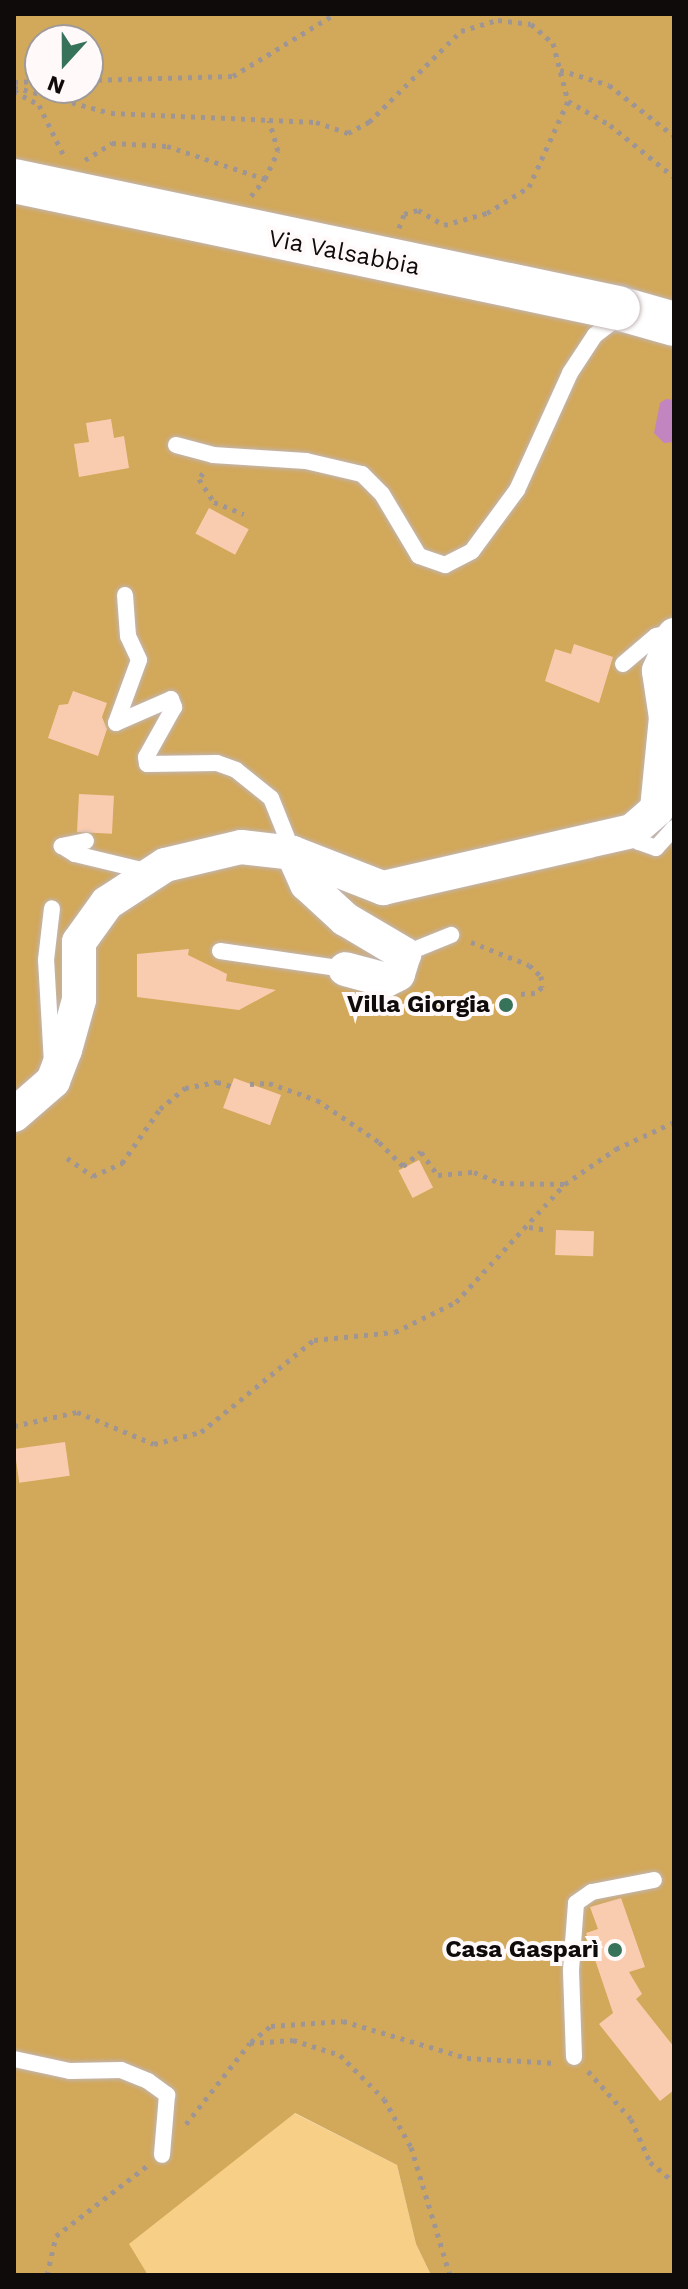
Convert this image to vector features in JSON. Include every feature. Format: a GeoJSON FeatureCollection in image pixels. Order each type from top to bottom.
{"type":"FeatureCollection","features":[{"type":"Feature","properties":{"kind":"main road","name":"Via Valsabbia"},"geometry":{"type":"LineString","coordinates":[[14,181],[623,309],[674,324]]}},
{"type":"Feature","properties":{"kind":"street"},"geometry":{"type":"LineString","coordinates":[[14,1115],[53,1081],[79,1000],[79,942],[107,903],[151,872],[241,847],[293,853],[383,888],[632,831],[657,809],[666,718],[659,671],[674,634]]}},
{"type":"Feature","properties":{"kind":"street"},"geometry":{"type":"LineString","coordinates":[[293,853],[307,884],[345,919],[404,954],[398,974],[386,980],[345,969]]}},
{"type":"Feature","properties":{"kind":"lane"},"geometry":{"type":"LineString","coordinates":[[176,445],[213,455],[306,461],[362,474],[382,494],[419,556],[445,565],[472,551],[508,502],[570,373],[595,335],[623,309]]}},
{"type":"Feature","properties":{"kind":"lane"},"geometry":{"type":"LineString","coordinates":[[125,595],[128,636],[139,660],[116,723],[171,699],[174,707],[146,757],[147,764],[217,763],[236,770],[271,798],[293,853]]}},
{"type":"Feature","properties":{"kind":"lane"},"geometry":{"type":"LineString","coordinates":[[623,664],[656,636],[674,634]]}},
{"type":"Feature","properties":{"kind":"lane"},"geometry":{"type":"LineString","coordinates":[[632,831],[639,842],[656,848],[674,828]]}},
{"type":"Feature","properties":{"kind":"lane"},"geometry":{"type":"LineString","coordinates":[[86,841],[62,846],[75,854],[151,872]]}},
{"type":"Feature","properties":{"kind":"lane"},"geometry":{"type":"LineString","coordinates":[[52,908],[46,960],[53,1081]]}},
{"type":"Feature","properties":{"kind":"lane"},"geometry":{"type":"LineString","coordinates":[[404,954],[451,935]]}},
{"type":"Feature","properties":{"kind":"lane"},"geometry":{"type":"LineString","coordinates":[[220,951],[345,969]]}},
{"type":"Feature","properties":{"kind":"lane"},"geometry":{"type":"LineString","coordinates":[[574,2057],[571,1970],[576,1903],[592,1892],[654,1880]]}},
{"type":"Feature","properties":{"kind":"lane"},"geometry":{"type":"LineString","coordinates":[[14,2059],[70,2071],[121,2070],[148,2081],[167,2095],[162,2155]]}},
{"type":"Feature","properties":{"kind":"path"},"geometry":{"type":"LineString","coordinates":[[104,80],[233,76],[335,14]]}},
{"type":"Feature","properties":{"kind":"path"},"geometry":{"type":"LineString","coordinates":[[14,87],[111,113],[316,122],[348,133],[369,122],[461,31],[498,20],[531,24],[553,43],[568,101],[529,187],[487,213],[444,225],[418,210],[404,214],[395,235]]}},
{"type":"Feature","properties":{"kind":"path"},"geometry":{"type":"LineString","coordinates":[[560,70],[609,85],[674,136]]}},
{"type":"Feature","properties":{"kind":"path"},"geometry":{"type":"LineString","coordinates":[[14,87],[39,105],[64,157],[85,160],[112,143],[167,146],[265,179]]}},
{"type":"Feature","properties":{"kind":"path"},"geometry":{"type":"LineString","coordinates":[[568,101],[610,125],[674,177]]}},
{"type":"Feature","properties":{"kind":"path"},"geometry":{"type":"LineString","coordinates":[[246,201],[265,179],[278,151],[269,120]]}},
{"type":"Feature","properties":{"kind":"path"},"geometry":{"type":"LineString","coordinates":[[213,455],[199,479],[214,502],[244,514]]}},
{"type":"Feature","properties":{"kind":"path"},"geometry":{"type":"LineString","coordinates":[[451,935],[529,965],[541,976],[542,987],[535,993],[519,994]]}},
{"type":"Feature","properties":{"kind":"path"},"geometry":{"type":"LineString","coordinates":[[67,1158],[93,1176],[122,1163],[160,1109],[185,1088],[217,1082],[231,1086]]}},
{"type":"Feature","properties":{"kind":"path"},"geometry":{"type":"LineString","coordinates":[[250,1084],[269,1083],[317,1100],[379,1142],[403,1166],[421,1152],[438,1175],[474,1172],[500,1183],[565,1184]]}},
{"type":"Feature","properties":{"kind":"path"},"geometry":{"type":"LineString","coordinates":[[14,1426],[77,1412],[154,1444],[201,1432],[314,1340],[395,1332],[456,1302],[529,1227],[565,1184],[616,1149],[674,1122]]}},
{"type":"Feature","properties":{"kind":"path"},"geometry":{"type":"LineString","coordinates":[[529,1227],[547,1230]]}},
{"type":"Feature","properties":{"kind":"path"},"geometry":{"type":"LineString","coordinates":[[47,2275],[56,2236],[162,2155],[250,2043],[271,2026],[343,2021],[467,2058],[548,2066],[574,2057],[631,2119],[650,2162],[674,2182]]}},
{"type":"Feature","properties":{"kind":"path"},"geometry":{"type":"LineString","coordinates":[[250,2043],[293,2040],[340,2055],[384,2099],[411,2147],[450,2275]]}},
{"type":"Feature","properties":{"kind":"shaded area"},"geometry":{"type":"Polygon","coordinates":[[[14,14],[674,14],[674,2275],[431,2275],[416,2244],[397,2165],[295,2113],[129,2244],[148,2275],[14,2275],[14,14]]]}},
{"type":"Feature","properties":{"kind":"shaded area"},"geometry":{"type":"Polygon","coordinates":[[[666,399],[674,400],[674,442],[664,443],[654,433],[660,403],[666,399]]]}},
{"type":"Feature","properties":{"kind":"shaded area"},"geometry":{"type":"Polygon","coordinates":[[[294,2113],[397,2165],[416,2244],[431,2275],[148,2275],[128,2244],[294,2113]]]}},
{"type":"Feature","properties":{"kind":"building"},"geometry":{"type":"Polygon","coordinates":[[[111,419],[114,438],[124,436],[129,468],[79,477],[74,444],[89,442],[86,423],[111,419]]]}},
{"type":"Feature","properties":{"kind":"building"},"geometry":{"type":"Polygon","coordinates":[[[209,508],[249,529],[235,555],[195,534],[209,508]]]}},
{"type":"Feature","properties":{"kind":"building"},"geometry":{"type":"Polygon","coordinates":[[[574,644],[613,657],[599,703],[545,681],[555,649],[571,654],[574,644]]]}},
{"type":"Feature","properties":{"kind":"building"},"geometry":{"type":"Polygon","coordinates":[[[73,691],[107,703],[102,717],[107,729],[98,756],[48,738],[59,705],[68,704],[73,691]]]}},
{"type":"Feature","properties":{"kind":"building"},"geometry":{"type":"Polygon","coordinates":[[[79,794],[114,796],[112,834],[77,832],[79,794]]]}},
{"type":"Feature","properties":{"kind":"building"},"geometry":{"type":"Polygon","coordinates":[[[189,949],[188,955],[227,974],[226,981],[276,990],[239,1010],[137,997],[137,954],[189,949]]]}},
{"type":"Feature","properties":{"kind":"building"},"geometry":{"type":"Polygon","coordinates":[[[234,1078],[281,1095],[270,1125],[223,1108],[234,1078]]]}},
{"type":"Feature","properties":{"kind":"building"},"geometry":{"type":"Polygon","coordinates":[[[419,1160],[433,1188],[413,1198],[399,1170],[419,1160]]]}},
{"type":"Feature","properties":{"kind":"building"},"geometry":{"type":"Polygon","coordinates":[[[556,1230],[594,1231],[593,1256],[555,1255],[556,1230]]]}},
{"type":"Feature","properties":{"kind":"building"},"geometry":{"type":"Polygon","coordinates":[[[65,1442],[70,1476],[19,1483],[14,1449],[65,1442]]]}},
{"type":"Feature","properties":{"kind":"building"},"geometry":{"type":"Polygon","coordinates":[[[621,1898],[645,1967],[629,1972],[642,1994],[636,1999],[674,2047],[674,2090],[660,2101],[599,2024],[613,2013],[586,1933],[598,1929],[590,1907],[621,1898]]]}},
{"type":"Feature","properties":{"kind":"place","name":"Villa Giorgia"},"geometry":{"type":"Point","coordinates":[506,1005]}},
{"type":"Feature","properties":{"kind":"place","name":"Casa Gasparì"},"geometry":{"type":"Point","coordinates":[615,1950]}}]}
